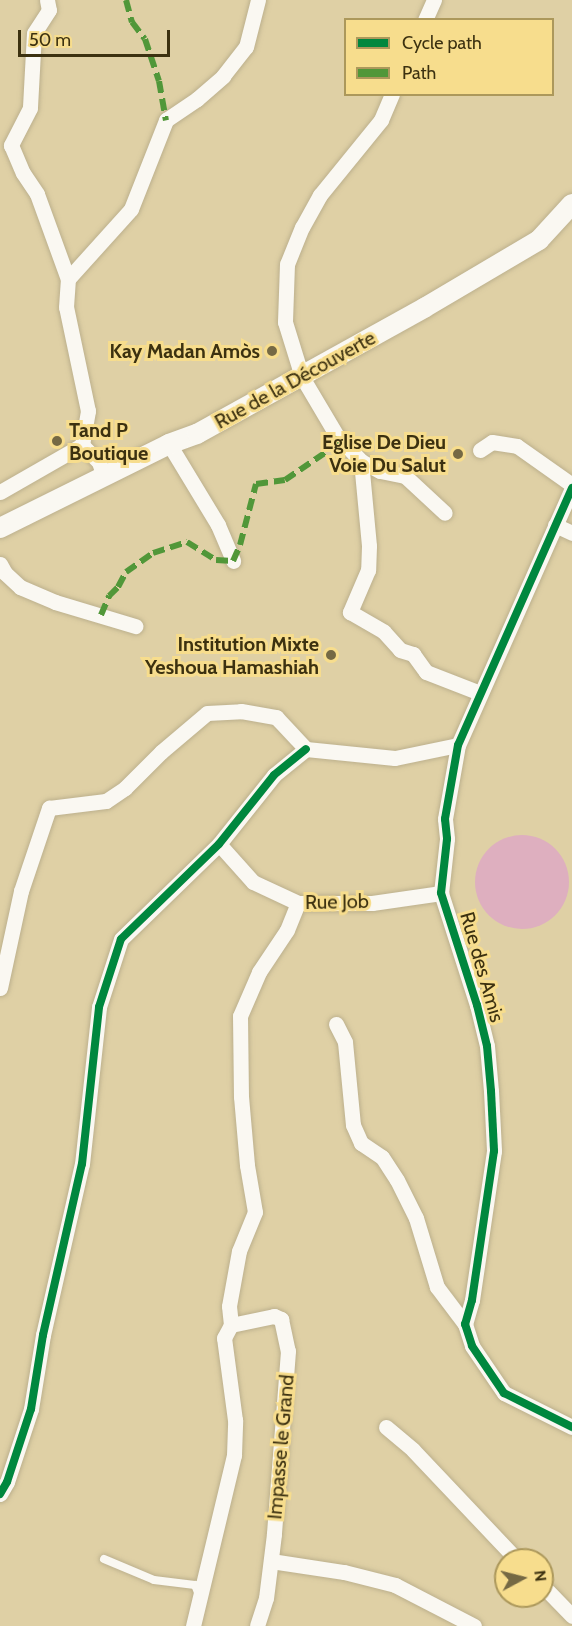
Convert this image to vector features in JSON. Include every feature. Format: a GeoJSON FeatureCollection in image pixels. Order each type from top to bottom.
{"type":"FeatureCollection","features":[{"type":"Feature","properties":{"kind":"street"},"geometry":{"type":"LineString","coordinates":[[48,0],[49,10],[34,33],[30,108],[11,145],[23,173],[37,194],[68,279],[66,307],[88,411],[82,445]]}},
{"type":"Feature","properties":{"kind":"street"},"geometry":{"type":"LineString","coordinates":[[68,279],[131,209],[166,120],[197,99],[223,76],[246,46],[258,0]]}},
{"type":"Feature","properties":{"kind":"street"},"geometry":{"type":"LineString","coordinates":[[426,18],[434,0]]}},
{"type":"Feature","properties":{"kind":"street"},"geometry":{"type":"LineString","coordinates":[[391,96],[381,120],[320,195],[302,227],[287,264],[285,322],[302,377],[337,436],[361,461],[380,471],[405,476],[445,513]]}},
{"type":"Feature","properties":{"kind":"street","name":"Rue de la Découverte"},"geometry":{"type":"LineString","coordinates":[[0,528],[169,444],[197,434],[302,377],[539,240],[572,204]]}},
{"type":"Feature","properties":{"kind":"street"},"geometry":{"type":"LineString","coordinates":[[480,450],[492,442],[517,446],[572,486]]}},
{"type":"Feature","properties":{"kind":"street"},"geometry":{"type":"LineString","coordinates":[[169,444],[218,525],[232,561]]}},
{"type":"Feature","properties":{"kind":"street"},"geometry":{"type":"LineString","coordinates":[[82,445],[99,462],[104,477]]}},
{"type":"Feature","properties":{"kind":"street"},"geometry":{"type":"LineString","coordinates":[[0,492],[82,445]]}},
{"type":"Feature","properties":{"kind":"street"},"geometry":{"type":"LineString","coordinates":[[361,461],[363,507],[369,546],[368,570],[350,612],[384,632],[400,650],[413,654],[426,672],[480,693]]}},
{"type":"Feature","properties":{"kind":"street","name":"Rue des Amis"},"geometry":{"type":"LineString","coordinates":[[465,1324],[472,1300],[494,1152],[486,1046],[477,1005],[441,893],[447,839],[445,819],[458,745],[572,486]]}},
{"type":"Feature","properties":{"kind":"street"},"geometry":{"type":"LineString","coordinates":[[555,525],[572,533]]}},
{"type":"Feature","properties":{"kind":"street"},"geometry":{"type":"LineString","coordinates":[[0,564],[5,573],[28,591],[135,626]]}},
{"type":"Feature","properties":{"kind":"street"},"geometry":{"type":"LineString","coordinates":[[0,988],[21,891],[49,808],[106,801],[148,769],[162,752],[207,713],[241,711],[276,717],[306,749],[395,758],[458,745]]}},
{"type":"Feature","properties":{"kind":"street"},"geometry":{"type":"LineString","coordinates":[[0,1494],[7,1482],[31,1409],[43,1335],[82,1164],[99,1007],[121,939],[219,844],[274,775],[306,749]]}},
{"type":"Feature","properties":{"kind":"street","name":"Rue Job"},"geometry":{"type":"LineString","coordinates":[[219,844],[253,882],[298,903],[372,903],[441,893]]}},
{"type":"Feature","properties":{"kind":"street"},"geometry":{"type":"LineString","coordinates":[[193,1626],[234,1455],[236,1420],[224,1338],[231,1325],[229,1306],[238,1251],[255,1212],[247,1164],[241,1097],[240,1016],[259,972],[287,930],[298,903]]}},
{"type":"Feature","properties":{"kind":"street"},"geometry":{"type":"LineString","coordinates":[[336,1024],[345,1042],[353,1125],[361,1143],[382,1157],[397,1180],[416,1218],[437,1287],[465,1324],[472,1346],[504,1393],[572,1427]]}},
{"type":"Feature","properties":{"kind":"street","name":"Impasse le Grand"},"geometry":{"type":"LineString","coordinates":[[231,1325],[274,1316],[281,1319],[288,1351],[285,1421],[271,1561],[266,1598],[257,1626]]}},
{"type":"Feature","properties":{"kind":"street"},"geometry":{"type":"LineString","coordinates":[[386,1427],[413,1450],[506,1548]]}},
{"type":"Feature","properties":{"kind":"street"},"geometry":{"type":"LineString","coordinates":[[271,1561],[344,1572],[395,1585],[474,1626]]}},
{"type":"Feature","properties":{"kind":"street"},"geometry":{"type":"LineString","coordinates":[[554,1597],[572,1616]]}},
{"type":"Feature","properties":{"kind":"street"},"geometry":{"type":"LineString","coordinates":[[567,1626],[572,1621]]}},
{"type":"Feature","properties":{"kind":"lane"},"geometry":{"type":"LineString","coordinates":[[104,1559],[154,1580],[195,1585],[201,1599]]}},
{"type":"Feature","properties":{"kind":"shaded area"},"geometry":{"type":"Polygon","coordinates":[[[522,835],[540,839],[555,849],[565,864],[569,882],[565,900],[555,915],[540,925],[522,929],[504,925],[489,915],[479,900],[475,882],[479,864],[489,849],[504,839],[522,835]]]}},
{"type":"Feature","properties":{"kind":"marked path"},"geometry":{"type":"LineString","coordinates":[[126,0],[132,22],[145,39],[159,81],[166,120]]}},
{"type":"Feature","properties":{"kind":"marked path"},"geometry":{"type":"LineString","coordinates":[[101,615],[109,596],[118,587],[126,572],[153,553],[187,542],[216,560],[233,561],[240,545],[256,484],[285,480],[335,446],[337,436]]}},
{"type":"Feature","properties":{"kind":"cycle path"},"geometry":{"type":"LineString","coordinates":[[572,488],[458,745],[445,819],[447,839],[441,893],[477,1005],[487,1046],[491,1091],[494,1151],[472,1300],[465,1324],[472,1346],[504,1393],[572,1427]]}},
{"type":"Feature","properties":{"kind":"cycle path"},"geometry":{"type":"LineString","coordinates":[[0,1494],[7,1482],[31,1409],[43,1335],[82,1164],[99,1007],[121,939],[219,844],[274,775],[306,749]]}},
{"type":"Feature","properties":{"kind":"place","name":"Kay Madan Amòs"},"geometry":{"type":"Point","coordinates":[272,351]}},
{"type":"Feature","properties":{"kind":"place","name":"Tand P Boutique"},"geometry":{"type":"Point","coordinates":[57,441]}},
{"type":"Feature","properties":{"kind":"place","name":"Eglise De Dieu Voie Du Salut"},"geometry":{"type":"Point","coordinates":[458,454]}},
{"type":"Feature","properties":{"kind":"place","name":"Institution Mixte Yeshoua Hamashiah"},"geometry":{"type":"Point","coordinates":[331,655]}}]}
